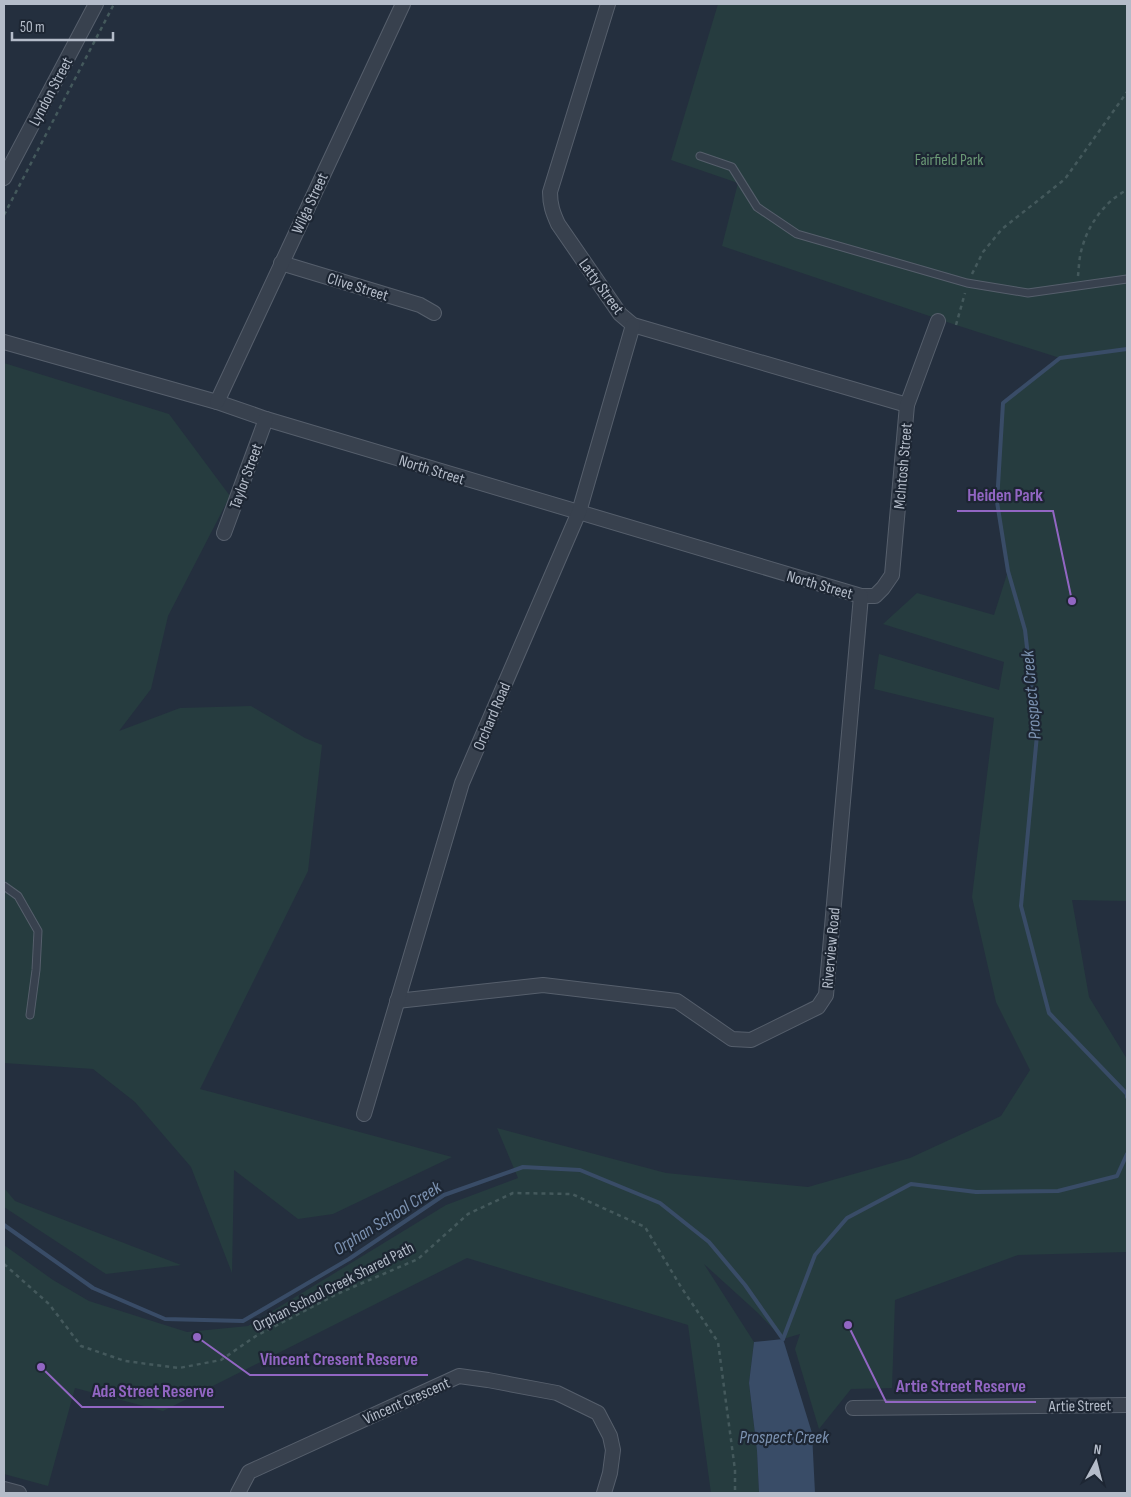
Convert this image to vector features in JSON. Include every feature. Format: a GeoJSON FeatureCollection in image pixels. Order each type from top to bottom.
{"type":"FeatureCollection","features":[{"type":"Feature","properties":{"kind":"street","name":"Lyndon Street"},"geometry":{"type":"LineString","coordinates":[[4,178],[96,4]]}},
{"type":"Feature","properties":{"kind":"street","name":"Wilga Street"},"geometry":{"type":"LineString","coordinates":[[217,402],[403,4]]}},
{"type":"Feature","properties":{"kind":"street","name":"Latty Street"},"geometry":{"type":"LineString","coordinates":[[608,4],[550,192],[550,201],[551,209],[567,238],[620,314],[633,325],[907,405]]}},
{"type":"Feature","properties":{"kind":"street","name":"Clive Street"},"geometry":{"type":"LineString","coordinates":[[281,263],[420,305],[434,313]]}},
{"type":"Feature","properties":{"kind":"street","name":"McIntosh Street"},"geometry":{"type":"LineString","coordinates":[[861,596],[875,596],[892,575],[907,405],[938,321]]}},
{"type":"Feature","properties":{"kind":"street","name":"Orchard Road"},"geometry":{"type":"LineString","coordinates":[[364,1114],[462,783],[579,512],[633,325]]}},
{"type":"Feature","properties":{"kind":"street","name":"North Street"},"geometry":{"type":"LineString","coordinates":[[4,342],[217,402],[266,419],[861,596]]}},
{"type":"Feature","properties":{"kind":"street","name":"Taylor Street"},"geometry":{"type":"LineString","coordinates":[[224,533],[266,419]]}},
{"type":"Feature","properties":{"kind":"street","name":"Riverview Road"},"geometry":{"type":"LineString","coordinates":[[397,1001],[543,985],[677,1001],[732,1040],[751,1040],[818,1008],[826,995],[861,596]]}},
{"type":"Feature","properties":{"kind":"street","name":"Vincent Crescent"},"geometry":{"type":"LineString","coordinates":[[238,1493],[249,1472],[459,1376],[557,1393],[598,1413],[610,1436],[613,1450],[610,1473],[604,1493]]}},
{"type":"Feature","properties":{"kind":"street","name":"Artie Street"},"geometry":{"type":"LineString","coordinates":[[853,1408],[1127,1404]]}},
{"type":"Feature","properties":{"kind":"street"},"geometry":{"type":"LineString","coordinates":[[4,1489],[19,1493]]}},
{"type":"Feature","properties":{"kind":"lane"},"geometry":{"type":"LineString","coordinates":[[700,156],[732,167],[757,207],[797,234],[967,283],[1028,293],[1127,279]]}},
{"type":"Feature","properties":{"kind":"lane"},"geometry":{"type":"LineString","coordinates":[[4,886],[18,896],[38,931],[36,970],[30,1015]]}},
{"type":"Feature","properties":{"kind":"path"},"geometry":{"type":"LineString","coordinates":[[4,215],[114,4]]}},
{"type":"Feature","properties":{"kind":"path"},"geometry":{"type":"LineString","coordinates":[[956,325],[967,283],[983,252],[1002,229],[1065,179],[1127,92]]}},
{"type":"Feature","properties":{"kind":"path"},"geometry":{"type":"LineString","coordinates":[[1077,286],[1082,248],[1096,217],[1119,194],[1127,190]]}},
{"type":"Feature","properties":{"kind":"path","name":"Orphan School Creek Shared Path"},"geometry":{"type":"LineString","coordinates":[[4,1264],[49,1304],[82,1346],[125,1361],[179,1368],[221,1360],[256,1336],[337,1294],[418,1259],[468,1214],[513,1193],[572,1194],[645,1227],[681,1287],[718,1342],[735,1470],[735,1493]]}},
{"type":"Feature","properties":{"kind":"green space","name":"Fairfield Park"},"geometry":{"type":"Polygon","coordinates":[[[718,4],[1127,4],[1127,901],[1072,900],[1089,997],[1127,1059],[1127,1252],[1018,1255],[895,1300],[892,1388],[851,1389],[819,1429],[795,1349],[800,1334],[783,1339],[758,1313],[704,1264],[754,1342],[749,1383],[757,1451],[759,1493],[711,1493],[688,1325],[467,1258],[163,1411],[75,1388],[48,1486],[4,1474],[4,1245],[53,1280],[89,1301],[187,1332],[248,1326],[446,1205],[518,1178],[497,1128],[666,1173],[808,1187],[910,1158],[1001,1116],[1030,1070],[996,1002],[972,897],[994,718],[874,689],[879,654],[999,690],[1004,662],[883,624],[917,593],[994,615],[1008,571],[997,502],[1003,403],[1060,358],[722,246],[738,183],[671,160],[718,4]]]}},
{"type":"Feature","properties":{"kind":"green space"},"geometry":{"type":"Polygon","coordinates":[[[4,363],[169,414],[230,496],[168,616],[151,689],[119,731],[180,708],[251,706],[305,738],[322,745],[308,871],[200,1089],[452,1157],[333,1214],[298,1219],[234,1170],[232,1273],[191,1167],[135,1102],[93,1069],[4,1063],[4,363]]]}},
{"type":"Feature","properties":{"kind":"green space"},"geometry":{"type":"Polygon","coordinates":[[[4,1188],[15,1201],[181,1265],[106,1274],[4,1207],[4,1188]]]}},
{"type":"Feature","properties":{"kind":"water","name":"Prospect Creek"},"geometry":{"type":"Polygon","coordinates":[[[783,1339],[812,1433],[815,1493],[759,1493],[757,1451],[749,1383],[754,1342],[783,1339]]]}},
{"type":"Feature","properties":{"kind":"waterway","name":"Prospect Creek"},"geometry":{"type":"LineString","coordinates":[[1127,349],[1060,358],[1003,403],[997,502],[1008,571],[1025,630],[1037,735],[1021,906],[1049,1013],[1127,1094],[1127,1097]]}},
{"type":"Feature","properties":{"kind":"waterway","name":"Prospect Creek"},"geometry":{"type":"LineString","coordinates":[[783,1339],[815,1255],[847,1218],[911,1184],[976,1192],[1058,1191],[1117,1176],[1127,1154]]}},
{"type":"Feature","properties":{"kind":"waterway","name":"Orphan School Creek"},"geometry":{"type":"LineString","coordinates":[[4,1225],[93,1288],[165,1319],[243,1321],[349,1259],[444,1195],[523,1167],[580,1170],[660,1203],[709,1242],[745,1285],[783,1339]]}},
{"type":"Feature","properties":{"kind":"place","name":"Heiden Park"},"geometry":{"type":"Point","coordinates":[1072,601]}},
{"type":"Feature","properties":{"kind":"place","name":"Artie Street Reserve"},"geometry":{"type":"Point","coordinates":[848,1325]}},
{"type":"Feature","properties":{"kind":"place","name":"Vincent Cresent Reserve"},"geometry":{"type":"Point","coordinates":[197,1337]}},
{"type":"Feature","properties":{"kind":"place","name":"Ada Street Reserve"},"geometry":{"type":"Point","coordinates":[41,1367]}}]}
